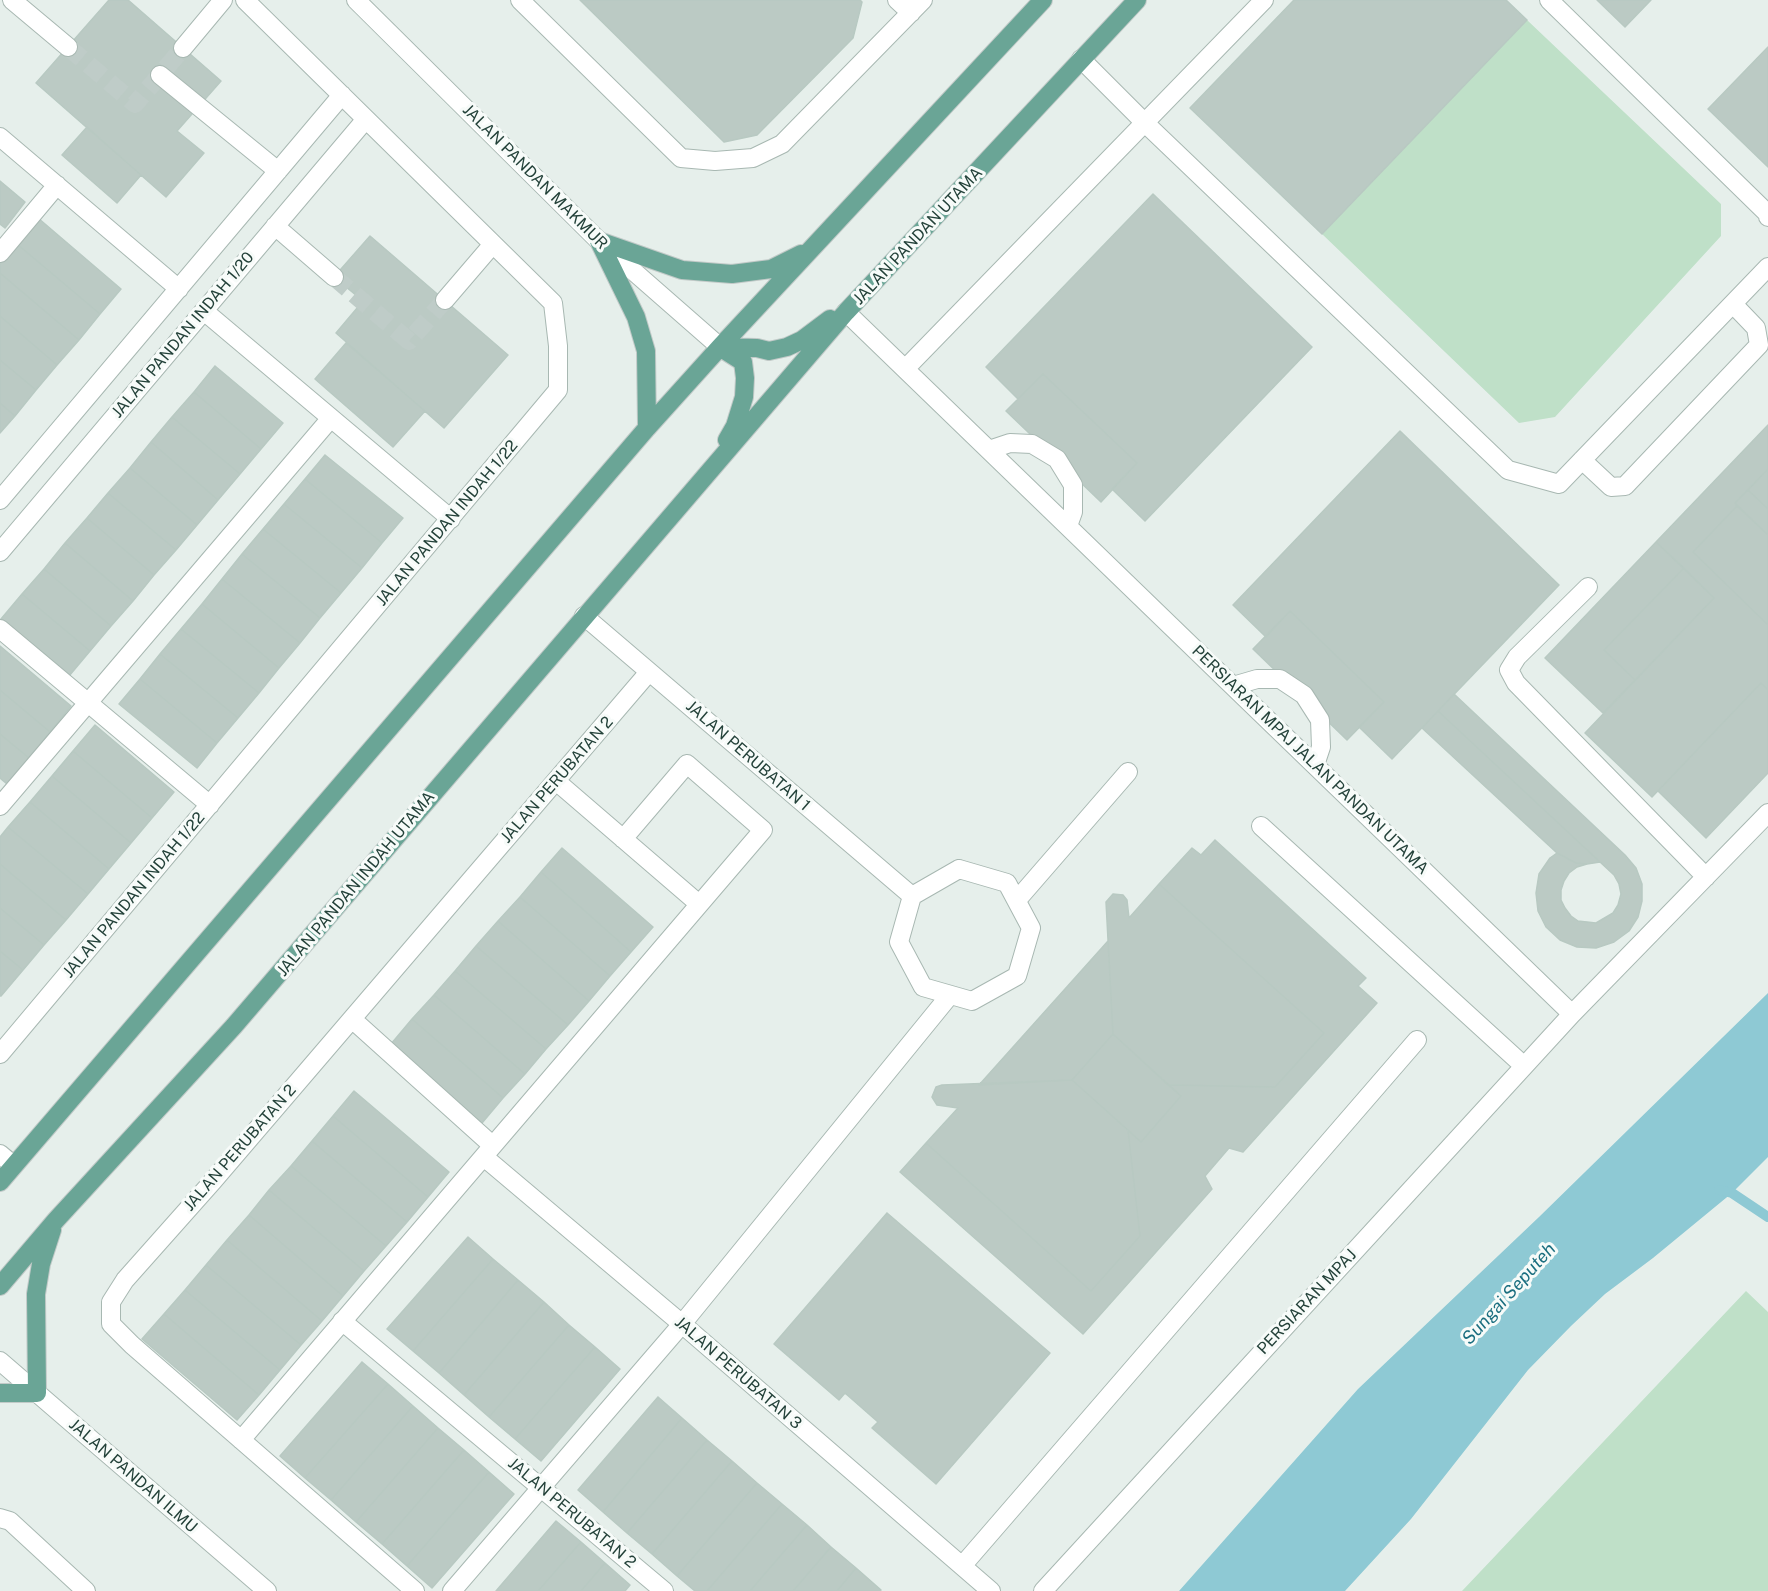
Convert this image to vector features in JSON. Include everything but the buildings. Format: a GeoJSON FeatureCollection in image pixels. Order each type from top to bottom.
{"type":"FeatureCollection","features":[{"type":"Feature","properties":{"kind":"main road"},"geometry":{"type":"LineString","coordinates":[[0,1182],[7,1159],[647,428],[720,346],[1043,0]]}},
{"type":"Feature","properties":{"kind":"main road","name":"JALAN PANDAN UTAMA"},"geometry":{"type":"LineString","coordinates":[[704,476],[846,312],[1137,0]]}},
{"type":"Feature","properties":{"kind":"main road"},"geometry":{"type":"LineString","coordinates":[[599,241],[682,270],[732,274],[771,269],[798,255],[822,238]]}},
{"type":"Feature","properties":{"kind":"main road"},"geometry":{"type":"LineString","coordinates":[[599,241],[636,317],[646,351],[647,428]]}},
{"type":"Feature","properties":{"kind":"main road"},"geometry":{"type":"LineString","coordinates":[[720,346],[769,351],[787,347],[802,340],[869,288]]}},
{"type":"Feature","properties":{"kind":"main road"},"geometry":{"type":"LineString","coordinates":[[704,476],[735,426],[744,397],[743,362],[720,346]]}},
{"type":"Feature","properties":{"kind":"main road","name":"JALAN PANDAN INDAH UTAMA"},"geometry":{"type":"LineString","coordinates":[[0,1286],[56,1220],[234,1026],[704,476]]}},
{"type":"Feature","properties":{"kind":"main road"},"geometry":{"type":"LineString","coordinates":[[0,1393],[37,1392],[36,1294],[41,1264],[56,1220]]}},
{"type":"Feature","properties":{"kind":"street"},"geometry":{"type":"LineString","coordinates":[[0,7],[6,0]]}},
{"type":"Feature","properties":{"kind":"street"},"geometry":{"type":"LineString","coordinates":[[12,0],[68,47]]}},
{"type":"Feature","properties":{"kind":"street"},"geometry":{"type":"LineString","coordinates":[[183,48],[223,0]]}},
{"type":"Feature","properties":{"kind":"street","name":"JALAN PANDAN INDAH 1/22"},"geometry":{"type":"LineString","coordinates":[[0,1054],[558,390],[558,346],[553,303],[245,0]]}},
{"type":"Feature","properties":{"kind":"street","name":"JALAN PANDAN MAKMUR"},"geometry":{"type":"LineString","coordinates":[[356,0],[599,241],[720,346]]}},
{"type":"Feature","properties":{"kind":"street"},"geometry":{"type":"LineString","coordinates":[[520,0],[681,158],[715,161],[753,158],[782,144],[917,7],[897,0]]}},
{"type":"Feature","properties":{"kind":"street"},"geometry":{"type":"LineString","coordinates":[[906,368],[1264,0]]}},
{"type":"Feature","properties":{"kind":"street"},"geometry":{"type":"LineString","coordinates":[[1549,0],[1768,214],[1768,217]]}},
{"type":"Feature","properties":{"kind":"street"},"geometry":{"type":"LineString","coordinates":[[1081,59],[1508,470],[1559,484],[1768,267]]}},
{"type":"Feature","properties":{"kind":"street"},"geometry":{"type":"LineString","coordinates":[[160,75],[278,171]]}},
{"type":"Feature","properties":{"kind":"street","name":"JALAN PANDAN INDAH 1/20"},"geometry":{"type":"LineString","coordinates":[[0,500],[342,95]]}},
{"type":"Feature","properties":{"kind":"street","name":"JALAN PANDAN INDAH 1/20"},"geometry":{"type":"LineString","coordinates":[[0,552],[366,119]]}},
{"type":"Feature","properties":{"kind":"street"},"geometry":{"type":"LineString","coordinates":[[0,137],[179,289]]}},
{"type":"Feature","properties":{"kind":"street"},"geometry":{"type":"LineString","coordinates":[[0,252],[57,185]]}},
{"type":"Feature","properties":{"kind":"street"},"geometry":{"type":"LineString","coordinates":[[275,226],[334,277]]}},
{"type":"Feature","properties":{"kind":"street"},"geometry":{"type":"LineString","coordinates":[[445,300],[493,244]]}},
{"type":"Feature","properties":{"kind":"street"},"geometry":{"type":"LineString","coordinates":[[1582,460],[1611,487],[1625,486],[1759,345],[1756,328],[1732,304]]}},
{"type":"Feature","properties":{"kind":"street"},"geometry":{"type":"LineString","coordinates":[[204,311],[451,519]]}},
{"type":"Feature","properties":{"kind":"street","name":"PERSIARAN MPAJ JALAN PANDAN UTAMA"},"geometry":{"type":"LineString","coordinates":[[846,312],[1572,1014]]}},
{"type":"Feature","properties":{"kind":"street"},"geometry":{"type":"LineString","coordinates":[[0,806],[332,418]]}},
{"type":"Feature","properties":{"kind":"street"},"geometry":{"type":"LineString","coordinates":[[990,450],[1010,443],[1032,444],[1057,459],[1073,485],[1073,512],[1068,526]]}},
{"type":"Feature","properties":{"kind":"street"},"geometry":{"type":"LineString","coordinates":[[1588,587],[1517,657],[1509,670],[1516,683],[1706,877]]}},
{"type":"Feature","properties":{"kind":"street","name":"JALAN PERUBATAN 1"},"geometry":{"type":"LineString","coordinates":[[584,616],[912,896]]}},
{"type":"Feature","properties":{"kind":"street"},"geometry":{"type":"LineString","coordinates":[[0,629],[210,806]]}},
{"type":"Feature","properties":{"kind":"street","name":"JALAN PERUBATAN 2"},"geometry":{"type":"LineString","coordinates":[[415,1591],[132,1345],[111,1324],[111,1302],[125,1280],[649,672]]}},
{"type":"Feature","properties":{"kind":"street"},"geometry":{"type":"LineString","coordinates":[[1233,686],[1257,679],[1280,679],[1304,695],[1320,720],[1321,747],[1315,765]]}},
{"type":"Feature","properties":{"kind":"street"},"geometry":{"type":"LineString","coordinates":[[241,1440],[763,830],[687,764],[623,839]]}},
{"type":"Feature","properties":{"kind":"street"},"geometry":{"type":"LineString","coordinates":[[1017,900],[1128,772]]}},
{"type":"Feature","properties":{"kind":"street"},"geometry":{"type":"LineString","coordinates":[[556,781],[699,904]]}},
{"type":"Feature","properties":{"kind":"street"},"geometry":{"type":"LineString","coordinates":[[1572,1014],[1768,813]]}},
{"type":"Feature","properties":{"kind":"street"},"geometry":{"type":"LineString","coordinates":[[1261,826],[1524,1066]]}},
{"type":"Feature","properties":{"kind":"street"},"geometry":{"type":"LineString","coordinates":[[959,869],[1007,883],[1031,928],[1017,976],[972,1001],[923,987],[899,942],[912,896],[959,869]]}},
{"type":"Feature","properties":{"kind":"street"},"geometry":{"type":"LineString","coordinates":[[452,1591],[682,1324],[950,995]]}},
{"type":"Feature","properties":{"kind":"street","name":"PERSIARAN MPAJ"},"geometry":{"type":"LineString","coordinates":[[1043,1591],[1572,1014]]}},
{"type":"Feature","properties":{"kind":"street","name":"JALAN PERUBATAN 3"},"geometry":{"type":"LineString","coordinates":[[352,1019],[488,1151],[682,1324],[991,1591]]}},
{"type":"Feature","properties":{"kind":"street"},"geometry":{"type":"LineString","coordinates":[[962,1566],[1417,1040]]}},
{"type":"Feature","properties":{"kind":"street","name":"JALAN PERUBATAN 2"},"geometry":{"type":"LineString","coordinates":[[342,1321],[664,1591]]}},
{"type":"Feature","properties":{"kind":"street","name":"JALAN PANDAN ILMU"},"geometry":{"type":"LineString","coordinates":[[0,1361],[267,1591]]}},
{"type":"Feature","properties":{"kind":"street"},"geometry":{"type":"LineString","coordinates":[[0,1518],[10,1521],[86,1591]]}},
{"type":"Feature","properties":{"kind":"green space"},"geometry":{"type":"Polygon","coordinates":[[[1527,20],[1721,204],[1721,236],[1555,417],[1519,423],[1322,234],[1527,20]]]}},
{"type":"Feature","properties":{"kind":"green space"},"geometry":{"type":"Polygon","coordinates":[[[1746,1291],[1768,1312],[1768,1591],[1462,1591],[1746,1291]]]}},
{"type":"Feature","properties":{"kind":"water","name":"Sungai Seputeh"},"geometry":{"type":"Polygon","coordinates":[[[1768,993],[1768,1157],[1732,1193],[1605,1294],[1528,1370],[1411,1519],[1345,1591],[1179,1591],[1358,1389],[1539,1217],[1768,993]]]}},
{"type":"Feature","properties":{"kind":"waterway"},"geometry":{"type":"LineString","coordinates":[[1719,1190],[1732,1193],[1768,1217]]}},
{"type":"Feature","properties":{"kind":"tunnel"},"geometry":{"type":"LineString","coordinates":[[68,47],[135,104],[183,48]]}},
{"type":"Feature","properties":{"kind":"tunnel"},"geometry":{"type":"LineString","coordinates":[[334,277],[409,341],[445,300]]}}]}
